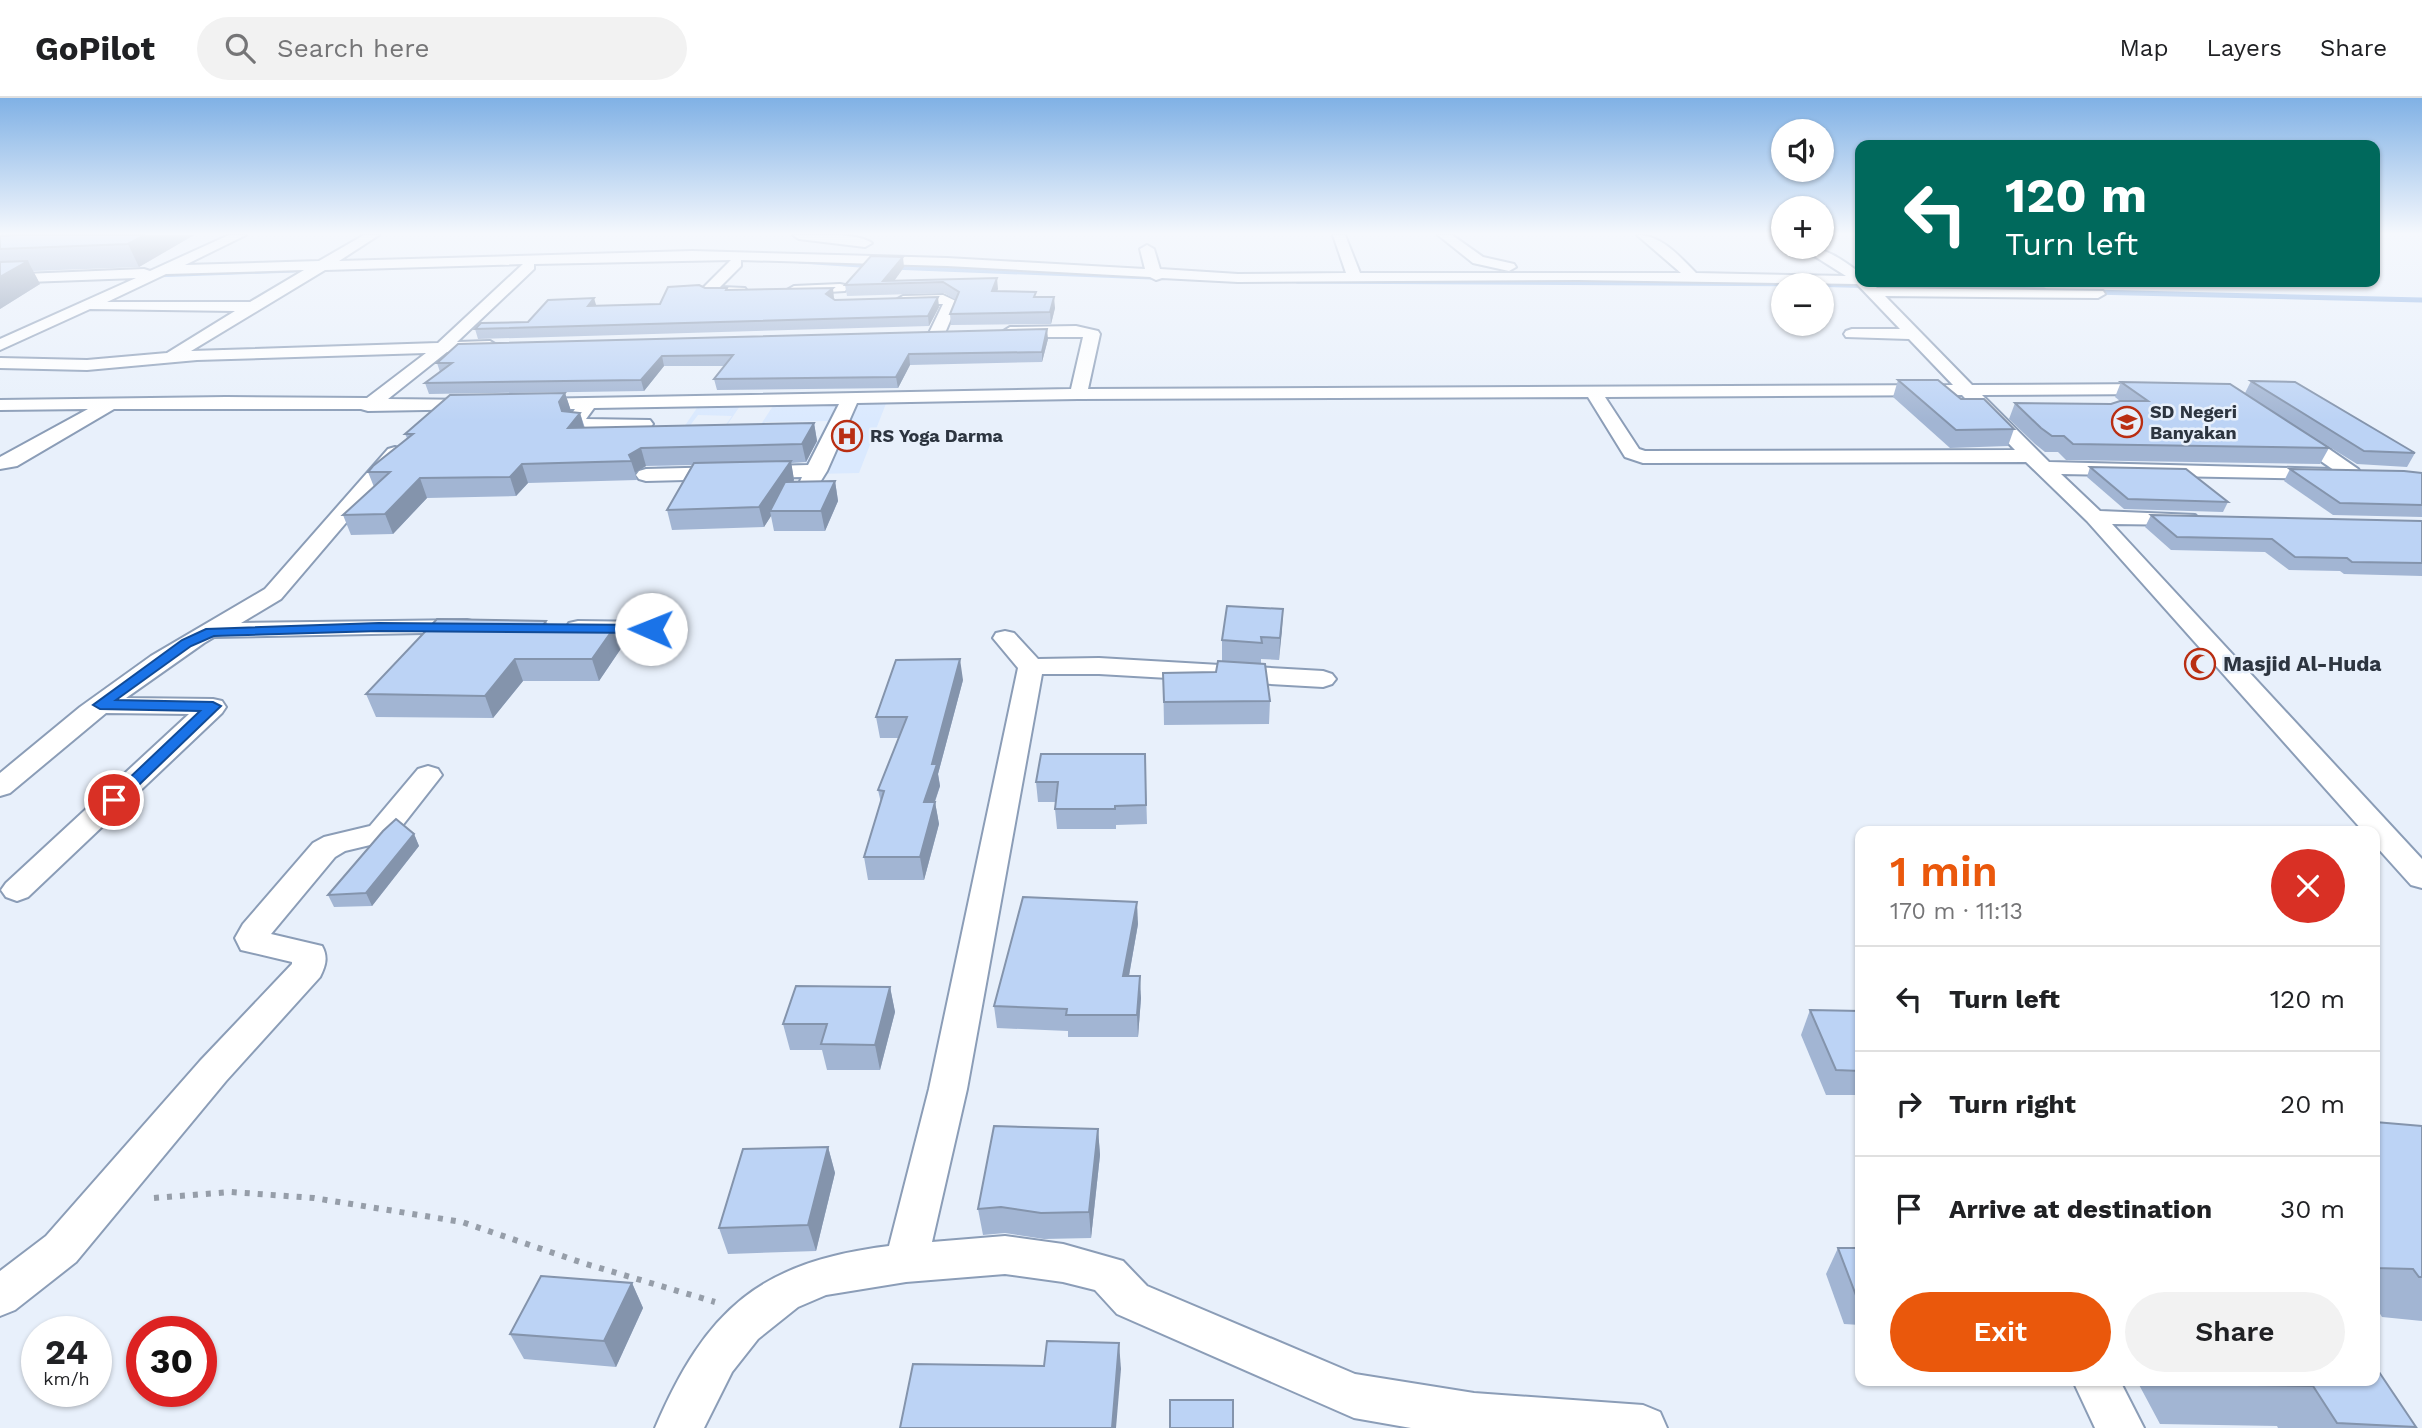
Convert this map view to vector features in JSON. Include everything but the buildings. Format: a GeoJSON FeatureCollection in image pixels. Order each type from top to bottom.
{"type":"FeatureCollection","features":[{"type":"Feature","properties":{"kind":"street"},"geometry":{"type":"LineString","coordinates":[[0,345],[105,297]]}},
{"type":"Feature","properties":{"kind":"street"},"geometry":{"type":"LineString","coordinates":[[168,357],[270,297]]}},
{"type":"Feature","properties":{"kind":"street"},"geometry":{"type":"LineString","coordinates":[[368,406],[442,348],[496,297]]}},
{"type":"Feature","properties":{"kind":"street"},"geometry":{"type":"LineString","coordinates":[[838,297],[837,303],[850,302]]}},
{"type":"Feature","properties":{"kind":"street"},"geometry":{"type":"LineString","coordinates":[[1878,297],[2037,462],[2094,517],[2375,826]]}},
{"type":"Feature","properties":{"kind":"street"},"geometry":{"type":"LineString","coordinates":[[890,301],[943,299],[951,302],[937,333]]}},
{"type":"Feature","properties":{"kind":"street"},"geometry":{"type":"LineString","coordinates":[[85,306],[254,307]]}},
{"type":"Feature","properties":{"kind":"street"},"geometry":{"type":"LineString","coordinates":[[992,332],[1076,331],[1092,334],[1078,394]]}},
{"type":"Feature","properties":{"kind":"street"},"geometry":{"type":"LineString","coordinates":[[1852,334],[1915,334]]}},
{"type":"Feature","properties":{"kind":"street"},"geometry":{"type":"LineString","coordinates":[[0,363],[87,365],[168,357],[506,346]]}},
{"type":"Feature","properties":{"kind":"street"},"geometry":{"type":"LineString","coordinates":[[519,405],[1078,394],[2172,389]]}},
{"type":"Feature","properties":{"kind":"street"},"geometry":{"type":"LineString","coordinates":[[1594,393],[1632,453],[1643,457],[2037,462],[2375,474]]}},
{"type":"Feature","properties":{"kind":"street"},"geometry":{"type":"LineString","coordinates":[[804,494],[850,400]]}},
{"type":"Feature","properties":{"kind":"street"},"geometry":{"type":"LineString","coordinates":[[589,403],[575,421],[576,424],[639,431],[660,401]]}},
{"type":"Feature","properties":{"kind":"street"},"geometry":{"type":"LineString","coordinates":[[0,463],[10,463],[112,402]]}},
{"type":"Feature","properties":{"kind":"street"},"geometry":{"type":"LineString","coordinates":[[0,405],[112,402],[491,405]]}},
{"type":"Feature","properties":{"kind":"street"},"geometry":{"type":"LineString","coordinates":[[0,788],[100,705],[187,643],[257,606],[289,578],[386,462],[450,405]]}},
{"type":"Feature","properties":{"kind":"street"},"geometry":{"type":"LineString","coordinates":[[1990,411],[2016,411]]}},
{"type":"Feature","properties":{"kind":"street"},"geometry":{"type":"LineString","coordinates":[[2276,422],[2351,473]]}},
{"type":"Feature","properties":{"kind":"street"},"geometry":{"type":"LineString","coordinates":[[646,475],[817,471]]}},
{"type":"Feature","properties":{"kind":"street"},"geometry":{"type":"LineString","coordinates":[[2094,517],[2203,520]]}},
{"type":"Feature","properties":{"kind":"street"},"geometry":{"type":"LineString","coordinates":[[211,632],[495,627]]}},
{"type":"Feature","properties":{"kind":"street"},"geometry":{"type":"LineString","coordinates":[[560,628],[651,629]]}},
{"type":"Feature","properties":{"kind":"street"},"geometry":{"type":"LineString","coordinates":[[1004,638],[1031,667],[1098,666],[1323,679]]}},
{"type":"Feature","properties":{"kind":"street"},"geometry":{"type":"LineString","coordinates":[[906,1263],[948,1089],[1031,667]]}},
{"type":"Feature","properties":{"kind":"street"},"geometry":{"type":"LineString","coordinates":[[17,890],[213,706],[100,705]]}},
{"type":"Feature","properties":{"kind":"street"},"geometry":{"type":"LineString","coordinates":[[0,1296],[61,1249],[213,1071],[308,968],[310,954],[253,942],[255,932],[324,850],[335,844],[380,833],[428,775]]}},
{"type":"Feature","properties":{"kind":"street"},"geometry":{"type":"LineString","coordinates":[[2380,832],[2422,878]]}},
{"type":"Feature","properties":{"kind":"street"},"geometry":{"type":"LineString","coordinates":[[679,1428],[722,1349],[775,1297],[835,1272],[1006,1255],[1063,1263],[1108,1274],[1132,1300],[1354,1396],[1474,1416],[1643,1428]]}},
{"type":"Feature","properties":{"kind":"street"},"geometry":{"type":"LineString","coordinates":[[2099,1386],[2120,1428]]}},
{"type":"Feature","properties":{"kind":"path"},"geometry":{"type":"LineString","coordinates":[[151,1198],[231,1192],[314,1198],[462,1222],[583,1263],[755,1314]]}},
{"type":"Feature","properties":{"kind":"shaded area","name":"RS Yoga Darma"},"geometry":{"type":"Polygon","coordinates":[[[887,401],[859,473],[649,478],[699,405],[887,401]],[[740,406],[725,428],[758,429],[773,406],[740,406]],[[698,415],[670,452],[706,453],[732,416],[698,415]],[[828,421],[765,422],[753,442],[818,441],[828,421]],[[777,447],[761,469],[801,470],[814,447],[777,447]],[[677,456],[667,470],[745,470],[677,456]]]}},
{"type":"Feature","properties":{"kind":"waterway"},"geometry":{"type":"LineString","coordinates":[[2301,297],[2422,300]]}},
{"type":"Feature","properties":{"kind":"place","name":"SD Negeri Banyakan"},"geometry":{"type":"Point","coordinates":[2127,422]}},
{"type":"Feature","properties":{"kind":"place","name":"RS Yoga Darma"},"geometry":{"type":"Point","coordinates":[847,436]}},
{"type":"Feature","properties":{"kind":"place","name":"Masjid Al-Huda"},"geometry":{"type":"Point","coordinates":[2200,664]}},
{"type":"Feature","properties":{"kind":"route"},"geometry":{"type":"LineString","coordinates":[[114,800],[213,706],[100,705],[187,643],[211,632],[379,627],[651,629]]}}]}
